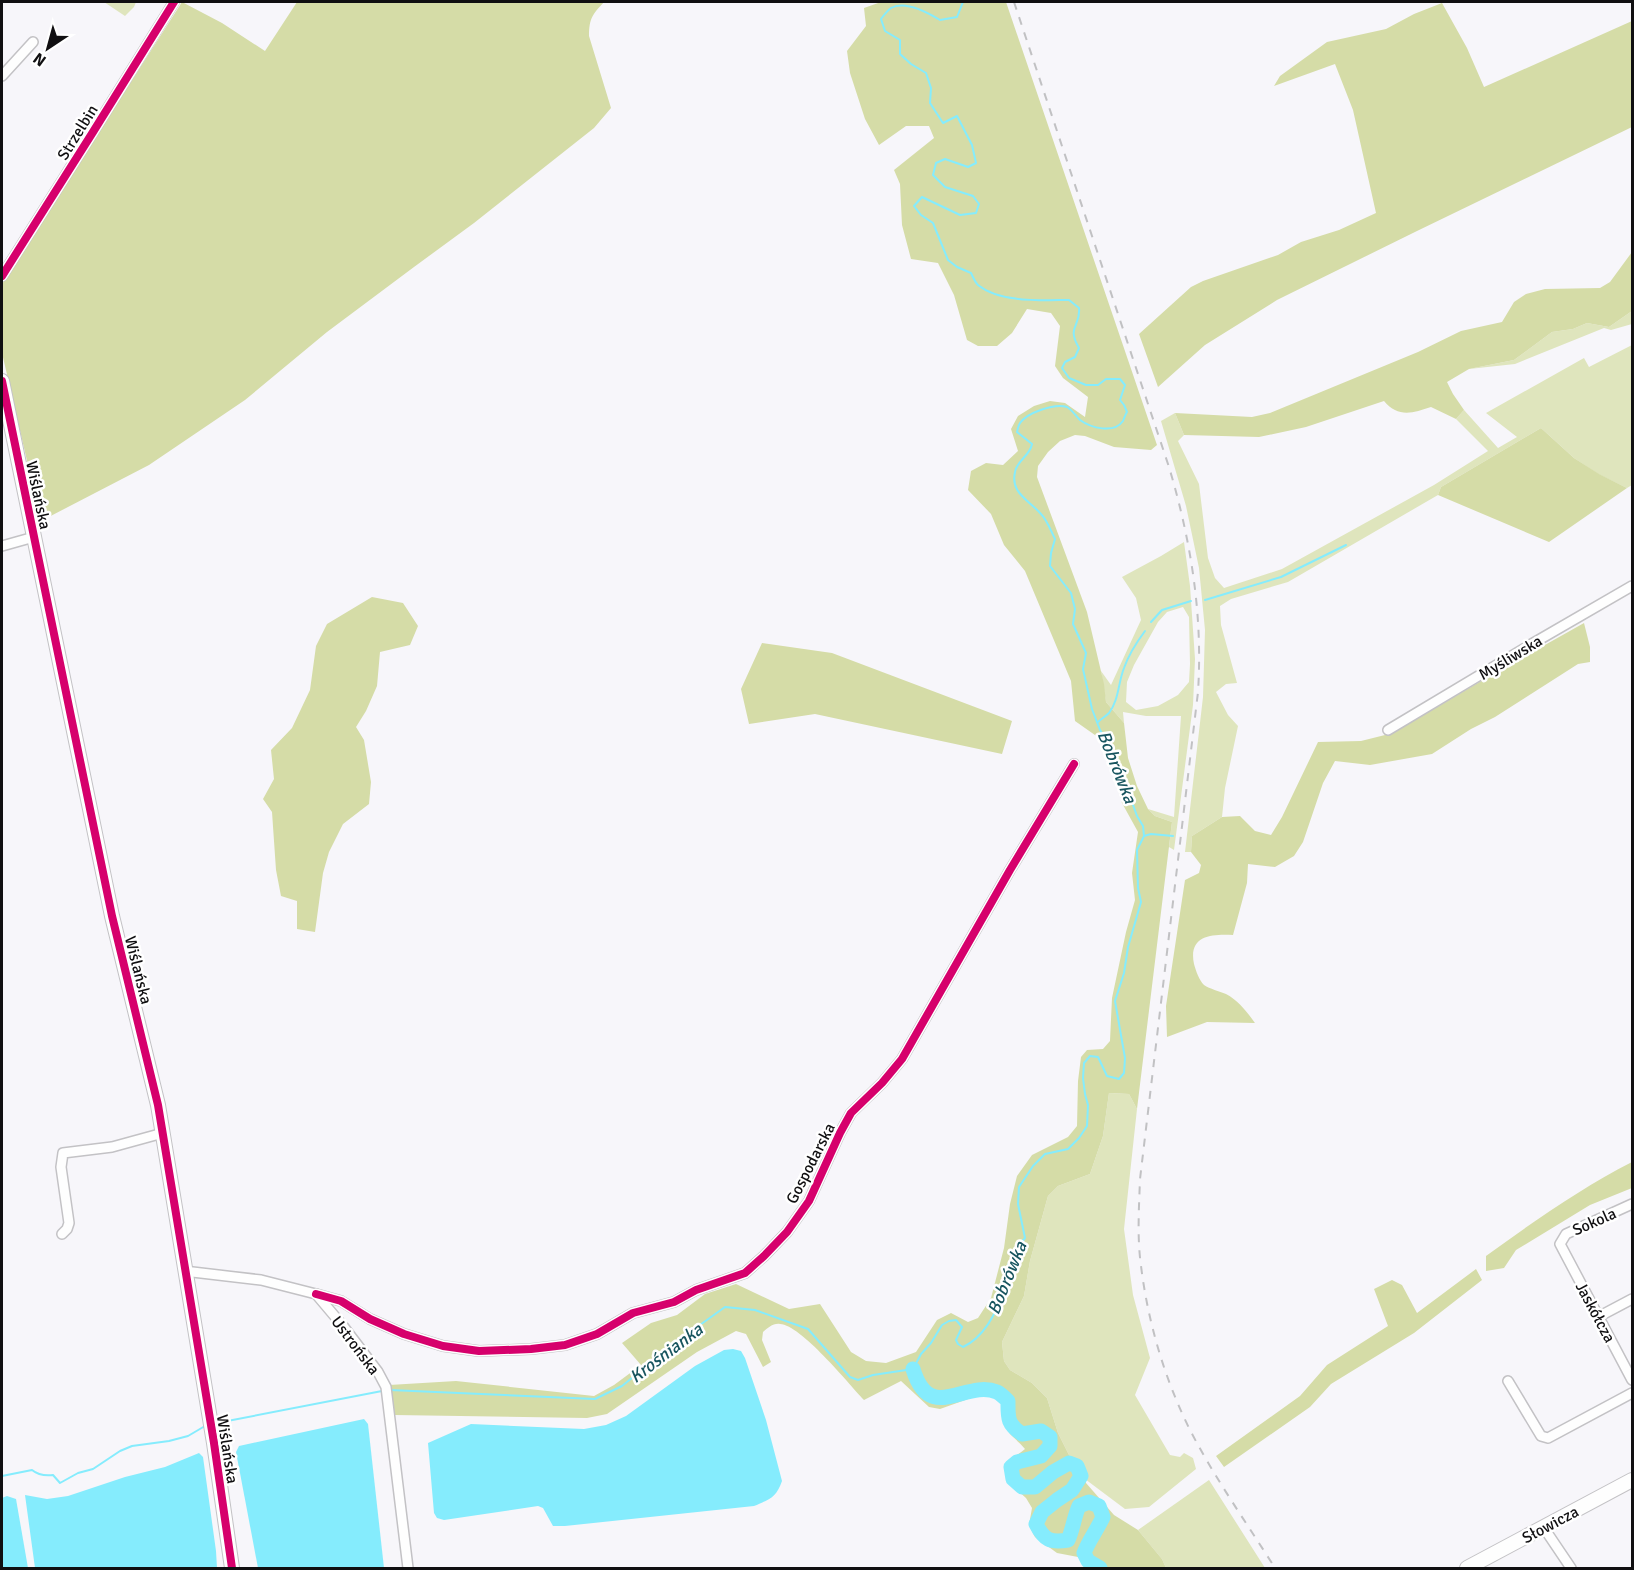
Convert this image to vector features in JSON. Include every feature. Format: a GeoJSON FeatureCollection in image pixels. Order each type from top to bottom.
{"type":"FeatureCollection","features":[{"type":"Feature","properties":{"kind":"street","name":"Strzelbin"},"geometry":{"type":"LineString","coordinates":[[2,276],[174,2]]}},
{"type":"Feature","properties":{"kind":"street"},"geometry":{"type":"LineString","coordinates":[[2,76],[33,42]]}},
{"type":"Feature","properties":{"kind":"street","name":"Wiślańska"},"geometry":{"type":"LineString","coordinates":[[2,381],[112,916],[163,1133],[214,1443],[232,1569]]}},
{"type":"Feature","properties":{"kind":"street"},"geometry":{"type":"LineString","coordinates":[[2,546],[34,537]]}},
{"type":"Feature","properties":{"kind":"street","name":"Myśliwska"},"geometry":{"type":"LineString","coordinates":[[1388,730],[1632,586]]}},
{"type":"Feature","properties":{"kind":"street","name":"Gospodarska"},"geometry":{"type":"LineString","coordinates":[[316,1294],[341,1301],[370,1319],[404,1334],[443,1346],[479,1351],[531,1349],[565,1345],[597,1334],[633,1313],[674,1302],[696,1290],[745,1273],[787,1232],[808,1201],[851,1113],[882,1083],[902,1059],[1010,870],[1074,764]]}},
{"type":"Feature","properties":{"kind":"street"},"geometry":{"type":"LineString","coordinates":[[62,1234],[69,1223],[61,1167],[63,1153],[112,1147],[163,1133]]}},
{"type":"Feature","properties":{"kind":"street","name":"Sokola"},"geometry":{"type":"LineString","coordinates":[[1560,1244],[1566,1234],[1632,1204]]}},
{"type":"Feature","properties":{"kind":"street","name":"Jaskółcza"},"geometry":{"type":"LineString","coordinates":[[1560,1244],[1632,1380]]}},
{"type":"Feature","properties":{"kind":"street"},"geometry":{"type":"LineString","coordinates":[[184,1271],[261,1281],[316,1294]]}},
{"type":"Feature","properties":{"kind":"street","name":"Ustrońska"},"geometry":{"type":"LineString","coordinates":[[316,1294],[378,1372],[387,1391],[408,1569]]}},
{"type":"Feature","properties":{"kind":"street"},"geometry":{"type":"LineString","coordinates":[[1598,1317],[1632,1299]]}},
{"type":"Feature","properties":{"kind":"street"},"geometry":{"type":"LineString","coordinates":[[1508,1381],[1541,1436],[1548,1438],[1632,1393]]}},
{"type":"Feature","properties":{"kind":"street","name":"Słowicza"},"geometry":{"type":"LineString","coordinates":[[1467,1569],[1632,1480]]}},
{"type":"Feature","properties":{"kind":"street"},"geometry":{"type":"LineString","coordinates":[[1544,1528],[1572,1569]]}},
{"type":"Feature","properties":{"kind":"green space"},"geometry":{"type":"Polygon","coordinates":[[[104,2],[136,2],[125,16],[104,2]]]}},
{"type":"Feature","properties":{"kind":"green space"},"geometry":{"type":"Polygon","coordinates":[[[182,2],[222,23],[265,51],[297,2],[604,2],[592,17],[589,36],[611,108],[594,128],[474,223],[327,332],[245,400],[149,465],[41,521],[2,353],[2,284],[182,2]]]}},
{"type":"Feature","properties":{"kind":"green space"},"geometry":{"type":"Polygon","coordinates":[[[881,2],[1006,2],[1157,445],[1151,450],[1114,447],[1085,436],[1075,435],[1060,441],[1038,466],[1037,477],[1087,612],[1106,702],[1124,723],[1128,758],[1137,786],[1148,809],[1155,816],[1172,822],[1137,1109],[1129,1094],[1109,1093],[1103,1136],[1090,1174],[1058,1186],[1048,1196],[1030,1261],[1024,1296],[1002,1342],[1004,1361],[1010,1370],[1032,1383],[1047,1398],[1058,1433],[1069,1455],[1083,1466],[1086,1483],[1114,1515],[1138,1530],[1162,1559],[1166,1568],[1091,1568],[1078,1557],[1057,1553],[1035,1537],[1029,1525],[1032,1508],[1026,1498],[1006,1480],[1008,1465],[1025,1449],[1008,1431],[1004,1403],[996,1397],[985,1393],[940,1409],[929,1407],[901,1381],[864,1400],[812,1344],[789,1327],[780,1324],[773,1325],[763,1332],[762,1340],[771,1362],[763,1367],[746,1334],[736,1331],[697,1352],[607,1414],[587,1418],[394,1415],[389,1385],[456,1381],[594,1396],[614,1385],[641,1365],[622,1343],[651,1323],[677,1315],[705,1294],[736,1284],[789,1309],[820,1304],[851,1352],[866,1361],[886,1363],[916,1352],[937,1320],[951,1313],[968,1322],[978,1318],[991,1298],[1004,1248],[1010,1204],[1017,1176],[1032,1155],[1068,1137],[1077,1126],[1081,1057],[1087,1050],[1103,1049],[1110,1041],[1112,998],[1135,900],[1132,873],[1138,832],[1122,803],[1102,740],[1075,721],[1071,681],[1025,571],[1004,545],[991,514],[968,490],[971,471],[986,463],[1003,465],[1018,451],[1011,429],[1018,416],[1034,406],[1050,401],[1065,403],[1085,417],[1088,397],[1063,378],[1055,366],[1060,326],[1051,313],[1027,309],[1012,333],[997,346],[978,346],[967,340],[954,295],[938,263],[911,259],[902,225],[900,184],[894,170],[934,138],[929,126],[906,126],[879,145],[865,119],[850,73],[847,51],[866,26],[864,8],[881,2]]]}},
{"type":"Feature","properties":{"kind":"green space"},"geometry":{"type":"Polygon","coordinates":[[[1442,3],[1467,48],[1484,87],[1632,21],[1632,127],[1277,300],[1205,345],[1158,387],[1139,334],[1191,287],[1278,255],[1301,242],[1339,230],[1376,213],[1353,110],[1335,64],[1274,86],[1280,76],[1327,42],[1386,29],[1414,14],[1442,3]]]}},
{"type":"Feature","properties":{"kind":"green space"},"geometry":{"type":"Polygon","coordinates":[[[1632,252],[1632,311],[1609,327],[1587,323],[1573,329],[1552,332],[1514,360],[1469,369],[1447,382],[1464,410],[1456,419],[1431,407],[1406,413],[1400,412],[1384,401],[1306,427],[1259,437],[1184,435],[1175,413],[1252,417],[1270,413],[1418,352],[1461,331],[1502,322],[1514,302],[1526,294],[1545,289],[1600,288],[1610,282],[1632,252]]]}},
{"type":"Feature","properties":{"kind":"green space"},"geometry":{"type":"Polygon","coordinates":[[[1632,311],[1632,324],[1611,330],[1604,328],[1515,364],[1469,369],[1514,360],[1552,332],[1573,329],[1587,323],[1609,327],[1632,311]]]}},
{"type":"Feature","properties":{"kind":"green space"},"geometry":{"type":"Polygon","coordinates":[[[1632,345],[1632,485],[1627,488],[1598,474],[1574,458],[1541,428],[1441,487],[1438,495],[1288,582],[1231,599],[1220,606],[1221,625],[1237,683],[1226,684],[1216,692],[1228,715],[1238,726],[1225,788],[1222,817],[1192,836],[1191,852],[1185,852],[1203,697],[1205,630],[1199,568],[1186,506],[1161,421],[1175,413],[1184,435],[1178,441],[1199,484],[1208,558],[1215,578],[1224,588],[1282,569],[1434,485],[1488,451],[1456,419],[1464,410],[1498,448],[1517,437],[1486,413],[1584,358],[1589,367],[1632,345]]]}},
{"type":"Feature","properties":{"kind":"green space"},"geometry":{"type":"Polygon","coordinates":[[[1541,428],[1574,458],[1627,488],[1549,542],[1438,495],[1441,487],[1541,428]]]}},
{"type":"Feature","properties":{"kind":"green space"},"geometry":{"type":"Polygon","coordinates":[[[1184,542],[1190,586],[1195,659],[1193,705],[1174,850],[1169,847],[1172,822],[1155,816],[1148,809],[1174,817],[1181,716],[1146,716],[1123,712],[1124,723],[1106,702],[1101,671],[1111,685],[1141,620],[1136,598],[1122,577],[1184,542]],[[1183,607],[1167,612],[1158,622],[1127,682],[1126,702],[1136,710],[1158,706],[1178,695],[1189,682],[1189,617],[1183,607]]]}},
{"type":"Feature","properties":{"kind":"green space"},"geometry":{"type":"Polygon","coordinates":[[[372,597],[403,603],[418,626],[410,645],[380,652],[377,686],[356,727],[364,740],[371,782],[369,804],[343,824],[329,852],[323,873],[315,932],[297,929],[297,901],[281,896],[276,870],[272,812],[263,799],[274,779],[271,750],[292,728],[310,690],[316,646],[327,624],[372,597]]]}},
{"type":"Feature","properties":{"kind":"green space"},"geometry":{"type":"Polygon","coordinates":[[[1584,623],[1590,647],[1590,662],[1578,664],[1432,754],[1370,765],[1335,761],[1323,783],[1303,842],[1294,856],[1275,867],[1248,864],[1247,883],[1233,935],[1203,938],[1195,947],[1194,964],[1202,983],[1235,1000],[1255,1023],[1207,1022],[1167,1037],[1166,1006],[1185,880],[1199,873],[1201,865],[1191,852],[1192,836],[1222,817],[1240,816],[1255,831],[1271,835],[1318,742],[1361,741],[1393,733],[1584,623]]]}},
{"type":"Feature","properties":{"kind":"green space"},"geometry":{"type":"Polygon","coordinates":[[[762,643],[832,653],[1012,721],[1002,754],[815,714],[749,724],[741,689],[762,643]]]}},
{"type":"Feature","properties":{"kind":"green space"},"geometry":{"type":"Polygon","coordinates":[[[1109,1093],[1129,1094],[1137,1109],[1124,1229],[1133,1295],[1150,1358],[1135,1395],[1170,1455],[1180,1457],[1184,1453],[1193,1458],[1196,1469],[1149,1507],[1125,1509],[1085,1479],[1083,1466],[1069,1455],[1058,1433],[1047,1398],[1032,1383],[1010,1370],[1004,1361],[1002,1342],[1024,1296],[1030,1261],[1048,1196],[1058,1186],[1090,1174],[1103,1136],[1109,1093]]]}},
{"type":"Feature","properties":{"kind":"green space"},"geometry":{"type":"Polygon","coordinates":[[[1632,1162],[1632,1188],[1590,1205],[1516,1250],[1504,1268],[1486,1271],[1486,1256],[1576,1194],[1632,1162]]]}},
{"type":"Feature","properties":{"kind":"green space"},"geometry":{"type":"Polygon","coordinates":[[[1476,1269],[1482,1280],[1414,1333],[1331,1384],[1310,1407],[1224,1467],[1216,1456],[1300,1396],[1327,1365],[1388,1326],[1374,1289],[1392,1280],[1402,1285],[1417,1313],[1476,1269]]]}},
{"type":"Feature","properties":{"kind":"green space"},"geometry":{"type":"Polygon","coordinates":[[[1209,1480],[1265,1568],[1166,1568],[1162,1559],[1138,1530],[1209,1480]]]}},
{"type":"Feature","properties":{"kind":"water"},"geometry":{"type":"Polygon","coordinates":[[[724,1350],[741,1351],[745,1358],[766,1420],[782,1481],[775,1495],[768,1499],[754,1506],[565,1526],[553,1526],[543,1508],[538,1506],[444,1520],[437,1518],[434,1513],[428,1443],[471,1424],[584,1429],[606,1425],[626,1416],[695,1366],[724,1350]]]}},
{"type":"Feature","properties":{"kind":"water"},"geometry":{"type":"Polygon","coordinates":[[[364,1419],[368,1424],[384,1568],[258,1568],[236,1452],[239,1446],[364,1419]]]}},
{"type":"Feature","properties":{"kind":"water"},"geometry":{"type":"Polygon","coordinates":[[[199,1453],[203,1457],[217,1568],[35,1568],[25,1495],[47,1499],[68,1496],[125,1477],[165,1467],[199,1453]]]}},
{"type":"Feature","properties":{"kind":"water"},"geometry":{"type":"Polygon","coordinates":[[[7,1496],[16,1499],[28,1568],[2,1568],[2,1498],[7,1496]]]}},
{"type":"Feature","properties":{"kind":"waterway","name":"Bobrówka"},"geometry":{"type":"LineString","coordinates":[[390,1390],[595,1399],[622,1386],[679,1340],[725,1307],[755,1310],[808,1329],[850,1377],[858,1380],[873,1375],[913,1369],[942,1325],[956,1320],[962,1327],[956,1340],[963,1347],[983,1332],[992,1317],[1002,1294],[1008,1267],[1014,1253],[1025,1238],[1018,1204],[1019,1187],[1033,1166],[1045,1154],[1068,1149],[1087,1126],[1088,1105],[1083,1078],[1084,1063],[1090,1056],[1098,1057],[1107,1076],[1119,1079],[1124,1073],[1125,1058],[1115,1001],[1141,902],[1138,888],[1137,850],[1144,836],[1143,826],[1137,816],[1114,752],[1100,730],[1092,709],[1083,669],[1086,653],[1073,624],[1075,609],[1071,593],[1050,566],[1055,539],[1043,516],[1018,491],[1014,479],[1016,468],[1029,452],[1032,444],[1017,432],[1023,419],[1041,410],[1062,406],[1067,407],[1080,420],[1108,429],[1119,425],[1127,412],[1120,400],[1125,385],[1120,379],[1106,379],[1098,385],[1086,385],[1069,378],[1062,368],[1065,362],[1075,357],[1079,348],[1074,335],[1079,308],[1069,300],[1009,298],[987,291],[978,285],[971,273],[948,260],[933,223],[921,215],[914,206],[922,197],[960,215],[976,213],[979,204],[973,196],[945,187],[933,175],[936,163],[945,159],[968,167],[976,163],[972,145],[957,116],[943,123],[930,103],[931,88],[926,73],[900,54],[900,40],[885,31],[881,19],[891,8],[903,5],[940,20],[957,17],[963,2]]}},
{"type":"Feature","properties":{"kind":"waterway"},"geometry":{"type":"LineString","coordinates":[[1205,600],[1281,577],[1346,545]]}},
{"type":"Feature","properties":{"kind":"waterway"},"geometry":{"type":"LineString","coordinates":[[1151,622],[1162,610],[1191,601]]}},
{"type":"Feature","properties":{"kind":"waterway"},"geometry":{"type":"LineString","coordinates":[[1098,722],[1112,708],[1126,663],[1145,631]]}},
{"type":"Feature","properties":{"kind":"waterway"},"geometry":{"type":"LineString","coordinates":[[1144,836],[1151,834],[1173,836]]}},
{"type":"Feature","properties":{"kind":"waterway","name":"Bobrówka"},"geometry":{"type":"LineString","coordinates":[[913,1369],[920,1386],[929,1394],[939,1397],[973,1391],[997,1392],[1008,1401],[1009,1420],[1013,1427],[1022,1434],[1041,1431],[1050,1437],[1050,1446],[1041,1456],[1017,1462],[1011,1467],[1013,1479],[1022,1487],[1035,1487],[1053,1472],[1069,1463],[1077,1466],[1081,1476],[1072,1490],[1042,1512],[1036,1524],[1048,1539],[1068,1540],[1079,1506],[1089,1502],[1099,1506],[1103,1517],[1084,1553],[1088,1561],[1100,1568]]}},
{"type":"Feature","properties":{"kind":"waterway","name":"Krośnianka"},"geometry":{"type":"LineString","coordinates":[[217,1423],[382,1391]]}},
{"type":"Feature","properties":{"kind":"waterway","name":"Krośnianka"},"geometry":{"type":"LineString","coordinates":[[2,1476],[32,1470],[41,1475],[53,1475],[60,1483],[78,1473],[93,1469],[132,1446],[188,1436],[205,1426]]}},
{"type":"Feature","properties":{"kind":"railway"},"geometry":{"type":"LineString","coordinates":[[1014,2],[1169,467],[1184,523],[1197,606],[1198,692],[1140,1179],[1139,1244],[1144,1287],[1165,1369],[1180,1409],[1220,1482],[1275,1568]]}},
{"type":"Feature","properties":{"kind":"cycle path"},"geometry":{"type":"LineString","coordinates":[[2,276],[174,2]]}},
{"type":"Feature","properties":{"kind":"cycle path"},"geometry":{"type":"LineString","coordinates":[[2,381],[112,916],[158,1105],[214,1443],[232,1568]]}},
{"type":"Feature","properties":{"kind":"cycle path"},"geometry":{"type":"LineString","coordinates":[[316,1294],[341,1301],[370,1319],[404,1334],[443,1346],[479,1351],[531,1349],[565,1345],[597,1334],[633,1313],[674,1302],[696,1290],[745,1273],[787,1232],[809,1201],[851,1113],[882,1083],[902,1059],[1010,870],[1074,764]]}}]}
